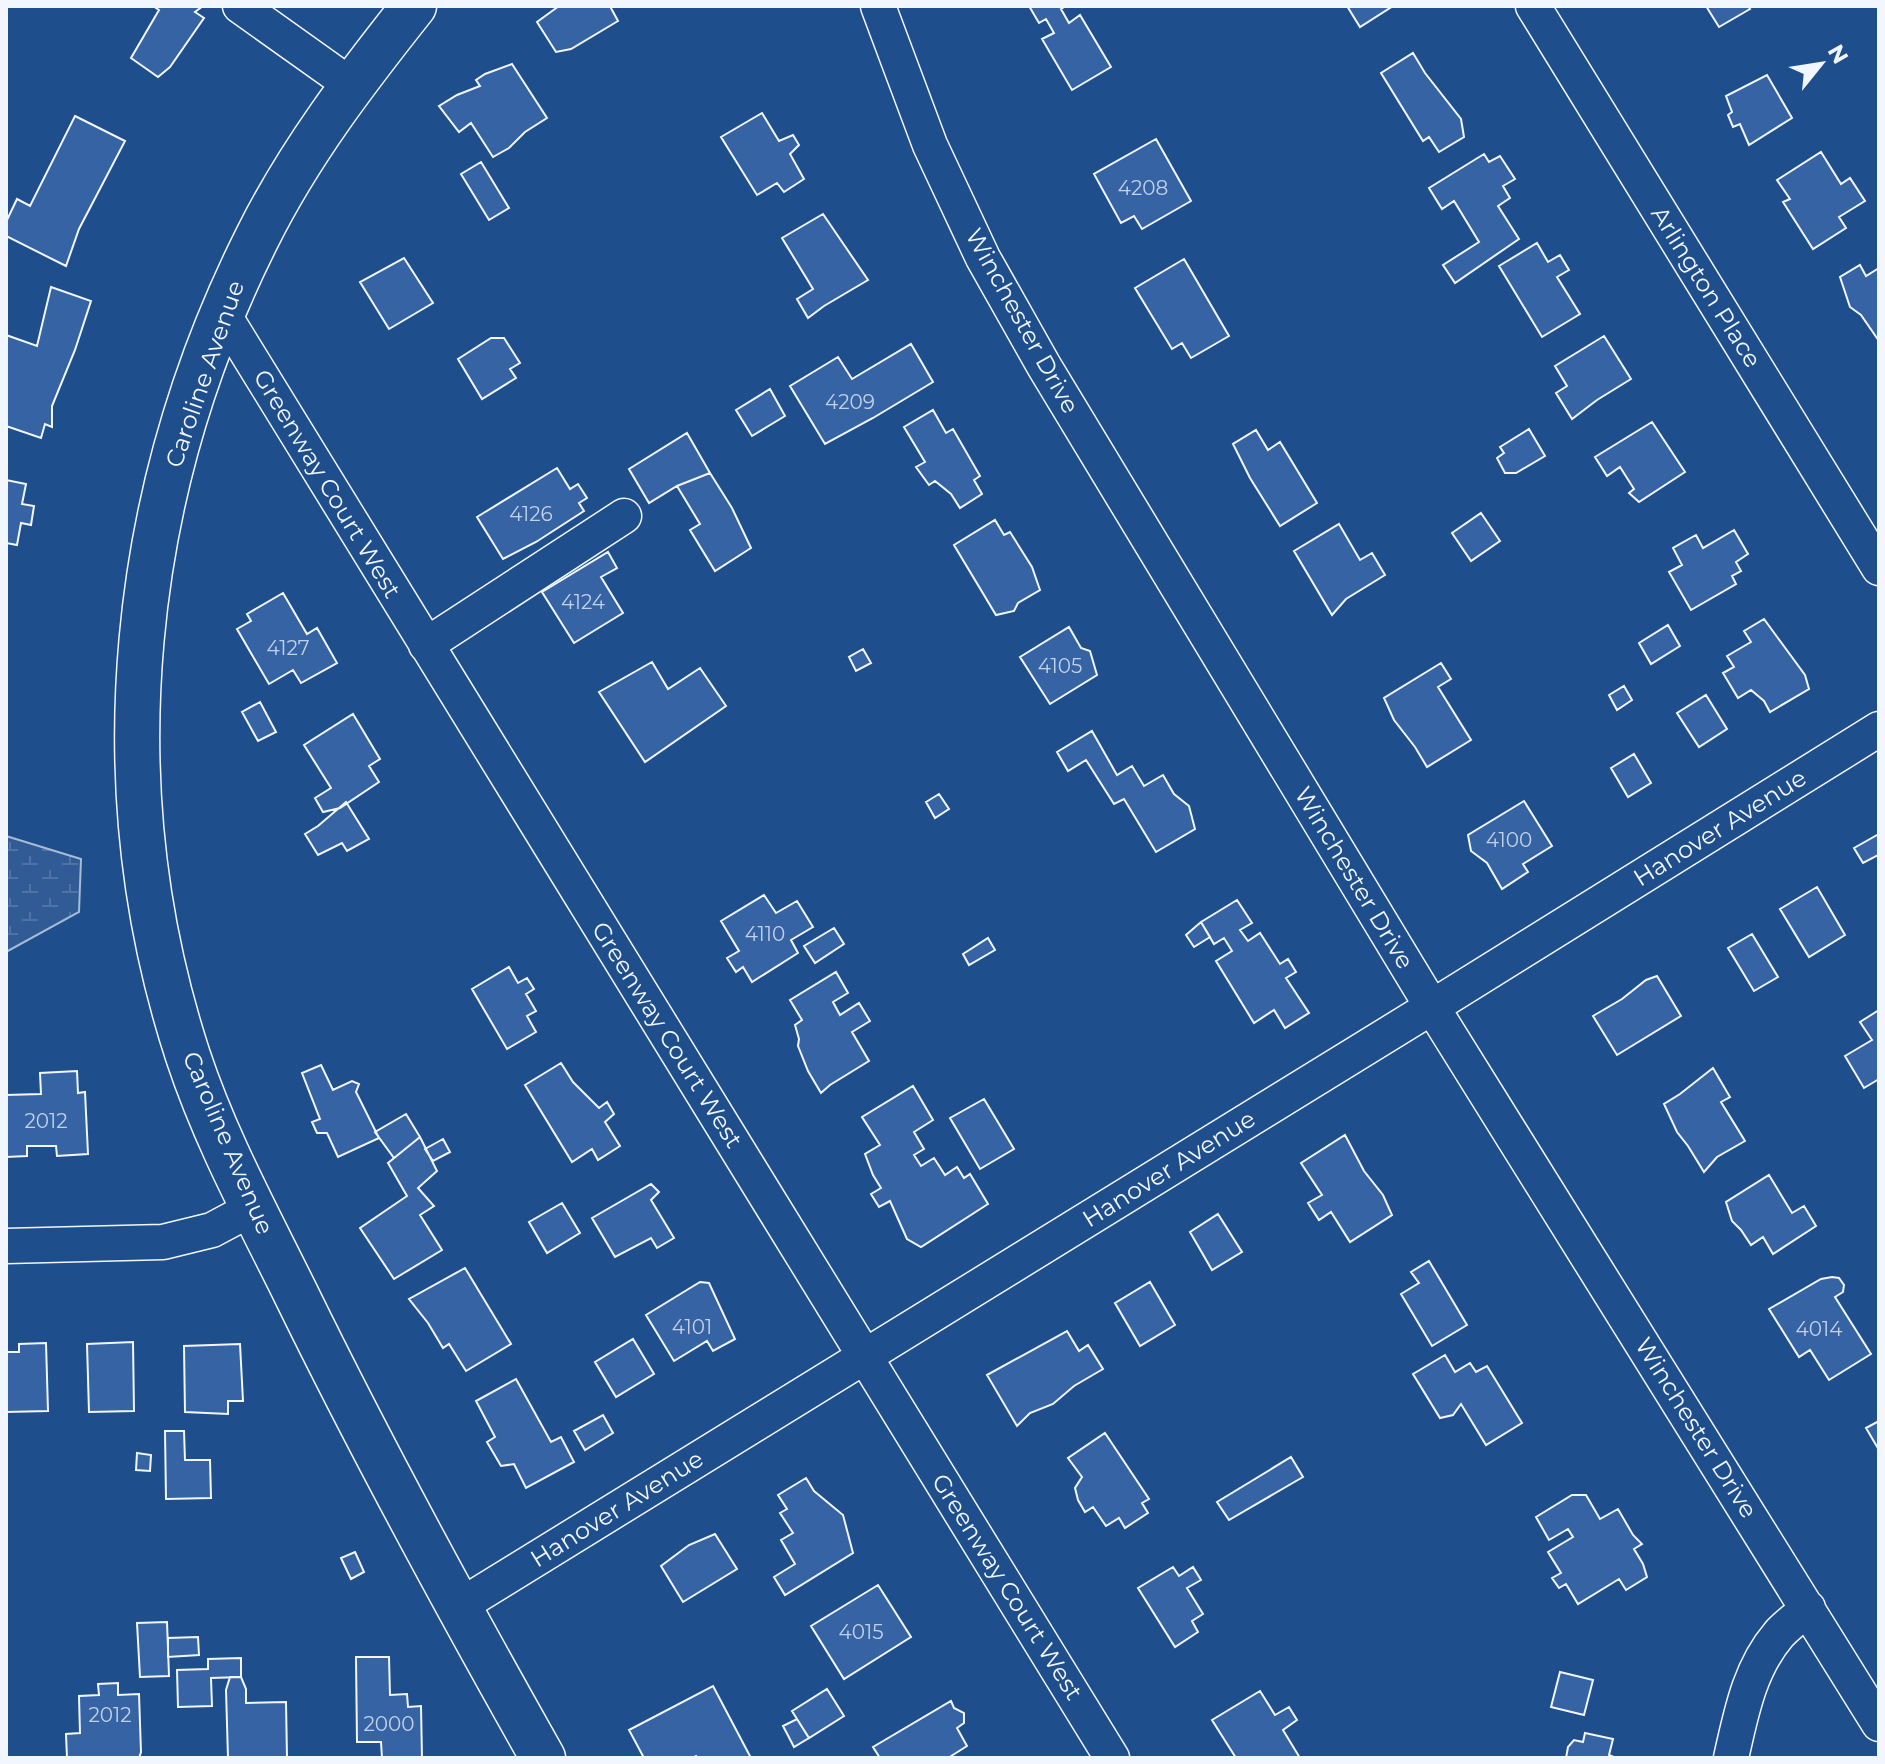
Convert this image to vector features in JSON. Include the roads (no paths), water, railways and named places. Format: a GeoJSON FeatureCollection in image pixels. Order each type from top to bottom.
{"type":"FeatureCollection","features":[{"type":"Feature","properties":{"kind":"street"},"geometry":{"type":"LineString","coordinates":[[240,6],[351,85]]}},
{"type":"Feature","properties":{"kind":"street","name":"Caroline Avenue"},"geometry":{"type":"LineString","coordinates":[[414,6],[351,85],[310,145],[260,232],[222,312],[179,435],[156,531],[140,646],[136,722],[138,798],[145,873],[162,966],[188,1057],[215,1127],[345,1393],[458,1607],[543,1758]]}},
{"type":"Feature","properties":{"kind":"street","name":"Winchester Drive"},"geometry":{"type":"LineString","coordinates":[[878,6],[930,145],[983,258],[1044,366],[1432,1007],[1879,1724]]}},
{"type":"Feature","properties":{"kind":"street","name":"Arlington Place"},"geometry":{"type":"LineString","coordinates":[[1533,6],[1879,568]]}},
{"type":"Feature","properties":{"kind":"street","name":"Greenway Court West"},"geometry":{"type":"LineString","coordinates":[[222,312],[1112,1758]]}},
{"type":"Feature","properties":{"kind":"street"},"geometry":{"type":"LineString","coordinates":[[426,645],[624,516]]}},
{"type":"Feature","properties":{"kind":"street","name":"Hanover Avenue"},"geometry":{"type":"LineString","coordinates":[[458,1607],[1879,729]]}},
{"type":"Feature","properties":{"kind":"street"},"geometry":{"type":"LineString","coordinates":[[6,1246],[163,1242],[212,1230],[253,1208]]}},
{"type":"Feature","properties":{"kind":"street"},"geometry":{"type":"LineString","coordinates":[[1731,1758],[1745,1699],[1758,1663],[1780,1633],[1808,1608]]}}]}
